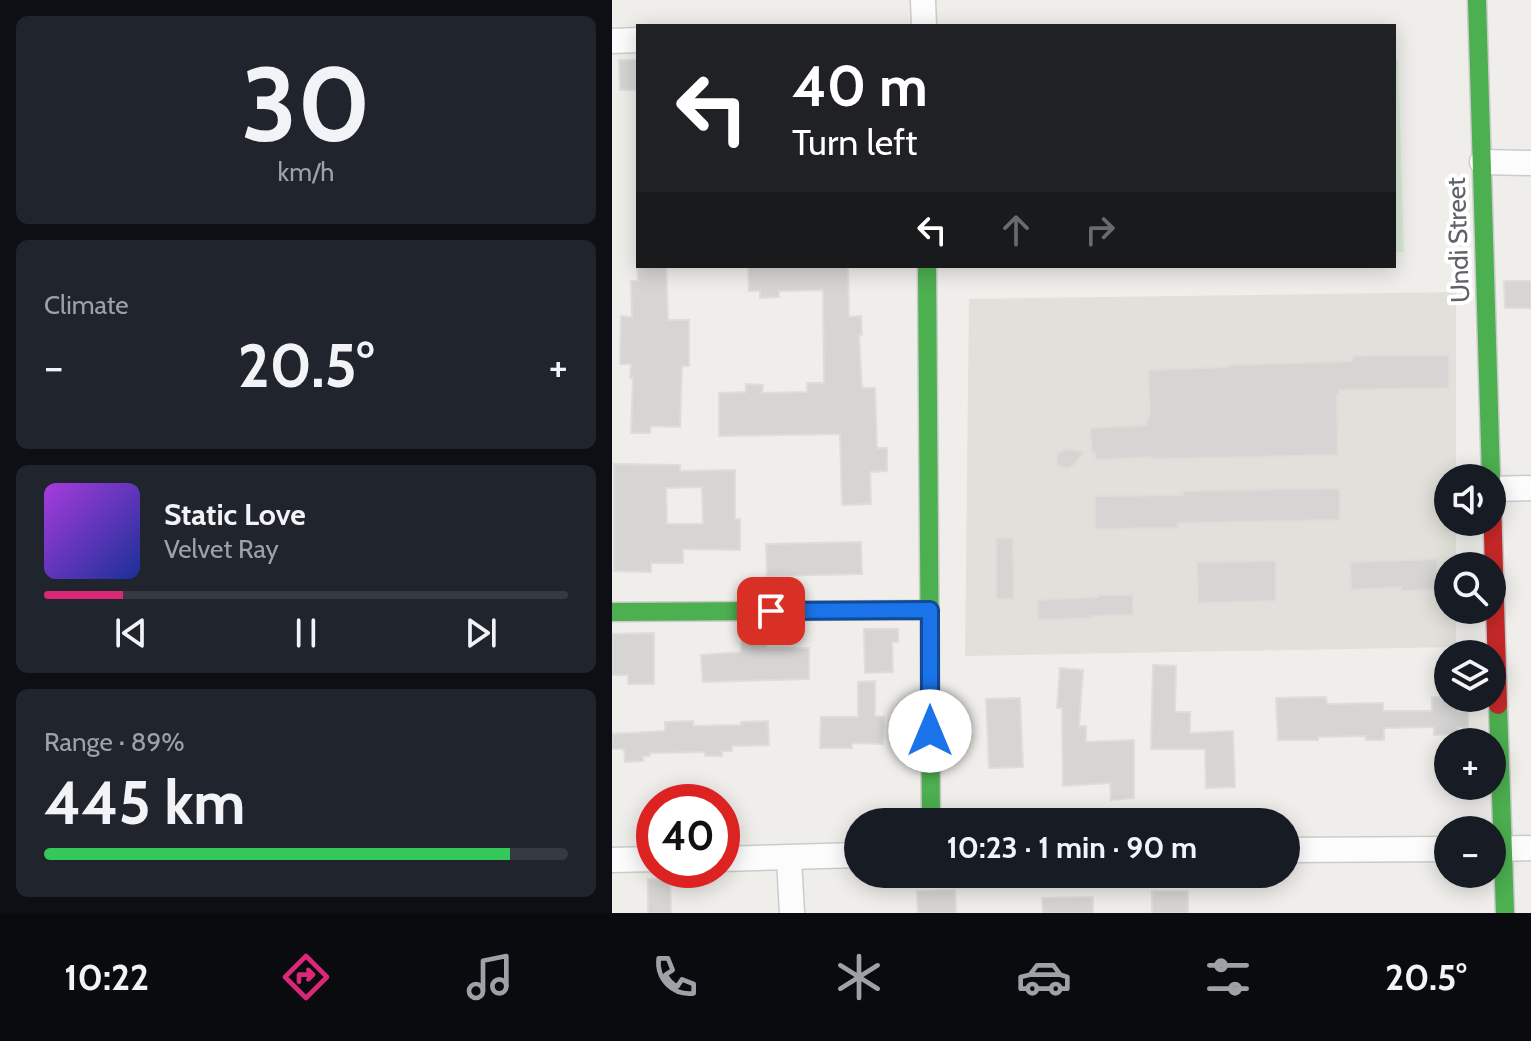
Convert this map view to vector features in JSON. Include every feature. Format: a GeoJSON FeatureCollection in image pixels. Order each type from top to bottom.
{"type":"FeatureCollection","features":[{"type":"Feature","properties":{"kind":"street"},"geometry":{"type":"LineString","coordinates":[[923,0],[924,24]]}},
{"type":"Feature","properties":{"kind":"street","name":"Undi Street"},"geometry":{"type":"LineString","coordinates":[[1477,0],[1491,464]]}},
{"type":"Feature","properties":{"kind":"street"},"geometry":{"type":"LineString","coordinates":[[612,41],[636,40]]}},
{"type":"Feature","properties":{"kind":"street"},"geometry":{"type":"LineString","coordinates":[[1482,162],[1531,163]]}},
{"type":"Feature","properties":{"kind":"street"},"geometry":{"type":"LineString","coordinates":[[927,268],[931,808]]}},
{"type":"Feature","properties":{"kind":"street"},"geometry":{"type":"LineString","coordinates":[[1506,489],[1531,488]]}},
{"type":"Feature","properties":{"kind":"street"},"geometry":{"type":"LineString","coordinates":[[1493,536],[1497,816]]}},
{"type":"Feature","properties":{"kind":"street"},"geometry":{"type":"LineString","coordinates":[[612,612],[930,610]]}},
{"type":"Feature","properties":{"kind":"street"},"geometry":{"type":"LineString","coordinates":[[1506,849],[1531,848]]}},
{"type":"Feature","properties":{"kind":"street"},"geometry":{"type":"LineString","coordinates":[[1300,850],[1434,849]]}},
{"type":"Feature","properties":{"kind":"street"},"geometry":{"type":"LineString","coordinates":[[740,859],[844,856]]}},
{"type":"Feature","properties":{"kind":"street"},"geometry":{"type":"LineString","coordinates":[[789,858],[792,913]]}},
{"type":"Feature","properties":{"kind":"street"},"geometry":{"type":"LineString","coordinates":[[612,860],[636,859]]}},
{"type":"Feature","properties":{"kind":"street"},"geometry":{"type":"LineString","coordinates":[[1502,888],[1505,913]]}},
{"type":"Feature","properties":{"kind":"shaded area"},"geometry":{"type":"Polygon","coordinates":[[[1456,292],[1456,464],[1434,464],[1434,536],[1456,536],[1456,552],[1434,552],[1434,624],[1456,624],[1456,640],[1434,640],[1434,647],[965,656],[969,299],[1456,292]]]}},
{"type":"Feature","properties":{"kind":"green space"},"geometry":{"type":"Polygon","coordinates":[[[1396,59],[1398,59],[1404,252],[1396,252],[1396,59]]]}},
{"type":"Feature","properties":{"kind":"building"},"geometry":{"type":"Polygon","coordinates":[[[619,60],[636,60],[636,90],[620,90],[619,60]]]}},
{"type":"Feature","properties":{"kind":"building"},"geometry":{"type":"Polygon","coordinates":[[[637,268],[666,268],[668,320],[689,320],[689,366],[682,366],[680,427],[651,426],[650,433],[631,433],[631,364],[620,364],[621,316],[632,317],[631,281],[638,281],[637,268]]]}},
{"type":"Feature","properties":{"kind":"building"},"geometry":{"type":"Polygon","coordinates":[[[748,268],[848,268],[849,317],[861,316],[862,388],[875,388],[877,448],[887,448],[887,471],[870,472],[871,504],[842,505],[840,434],[719,436],[719,393],[746,392],[746,384],[763,385],[762,393],[807,392],[807,383],[824,383],[823,290],[779,291],[779,297],[760,298],[760,291],[749,291],[748,268]]]}},
{"type":"Feature","properties":{"kind":"building"},"geometry":{"type":"Polygon","coordinates":[[[1504,281],[1531,281],[1531,308],[1505,308],[1504,281]]]}},
{"type":"Feature","properties":{"kind":"building"},"geometry":{"type":"Polygon","coordinates":[[[1449,355],[1449,388],[1339,390],[1338,455],[1095,460],[1095,452],[1092,454],[1090,428],[1146,425],[1150,412],[1148,370],[1352,361],[1352,356],[1449,355]]]}},
{"type":"Feature","properties":{"kind":"building"},"geometry":{"type":"Polygon","coordinates":[[[1066,449],[1084,452],[1067,469],[1057,465],[1056,459],[1058,453],[1066,449]]]}},
{"type":"Feature","properties":{"kind":"building"},"geometry":{"type":"Polygon","coordinates":[[[614,464],[680,465],[680,471],[735,470],[735,519],[740,519],[740,550],[683,549],[683,563],[651,563],[651,572],[614,571],[614,464]],[[702,487],[666,488],[667,524],[703,524],[702,487]]]}},
{"type":"Feature","properties":{"kind":"building"},"geometry":{"type":"Polygon","coordinates":[[[1340,488],[1340,520],[1178,523],[1178,528],[1095,529],[1095,496],[1340,488]]]}},
{"type":"Feature","properties":{"kind":"building"},"geometry":{"type":"Polygon","coordinates":[[[996,538],[1013,538],[1014,599],[996,599],[996,538]]]}},
{"type":"Feature","properties":{"kind":"building"},"geometry":{"type":"Polygon","coordinates":[[[861,542],[862,574],[767,576],[766,544],[861,542]]]}},
{"type":"Feature","properties":{"kind":"building"},"geometry":{"type":"Polygon","coordinates":[[[1434,559],[1434,590],[1401,591],[1401,587],[1351,590],[1350,562],[1434,559]]]}},
{"type":"Feature","properties":{"kind":"building"},"geometry":{"type":"Polygon","coordinates":[[[1276,561],[1276,601],[1198,603],[1197,562],[1276,561]]]}},
{"type":"Feature","properties":{"kind":"building"},"geometry":{"type":"Polygon","coordinates":[[[1133,595],[1133,615],[1038,620],[1037,600],[1133,595]]]}},
{"type":"Feature","properties":{"kind":"building"},"geometry":{"type":"Polygon","coordinates":[[[864,629],[898,629],[898,642],[892,642],[893,672],[865,673],[864,629]]]}},
{"type":"Feature","properties":{"kind":"building"},"geometry":{"type":"Polygon","coordinates":[[[654,633],[654,684],[628,684],[628,675],[612,675],[612,634],[654,633]]]}},
{"type":"Feature","properties":{"kind":"building"},"geometry":{"type":"Polygon","coordinates":[[[742,633],[767,633],[766,648],[809,648],[809,679],[703,682],[701,655],[741,652],[742,633]]]}},
{"type":"Feature","properties":{"kind":"building"},"geometry":{"type":"Polygon","coordinates":[[[1153,665],[1176,666],[1175,712],[1190,712],[1190,733],[1233,731],[1235,787],[1206,788],[1205,749],[1151,749],[1153,665]]]}},
{"type":"Feature","properties":{"kind":"building"},"geometry":{"type":"Polygon","coordinates":[[[1060,668],[1083,670],[1079,726],[1086,726],[1086,742],[1134,740],[1134,798],[1111,800],[1110,783],[1063,786],[1062,708],[1057,708],[1060,668]]]}},
{"type":"Feature","properties":{"kind":"building"},"geometry":{"type":"Polygon","coordinates":[[[875,681],[875,716],[884,717],[883,744],[852,743],[852,748],[820,748],[821,717],[858,717],[858,682],[875,681]]]}},
{"type":"Feature","properties":{"kind":"building"},"geometry":{"type":"Polygon","coordinates":[[[1326,697],[1327,704],[1383,703],[1383,711],[1432,711],[1434,697],[1434,712],[1468,712],[1468,727],[1384,728],[1384,740],[1366,740],[1366,736],[1278,740],[1276,698],[1326,697]]]}},
{"type":"Feature","properties":{"kind":"building"},"geometry":{"type":"Polygon","coordinates":[[[1020,698],[1023,767],[989,768],[986,699],[1020,698]]]}},
{"type":"Feature","properties":{"kind":"building"},"geometry":{"type":"Polygon","coordinates":[[[693,721],[693,726],[768,721],[769,745],[732,746],[732,751],[722,751],[722,756],[705,756],[705,752],[650,753],[650,756],[643,756],[643,761],[625,762],[624,749],[612,749],[612,734],[665,731],[665,722],[693,721]]]}},
{"type":"Feature","properties":{"kind":"building"},"geometry":{"type":"Polygon","coordinates":[[[648,888],[670,888],[671,913],[648,913],[648,888]]]}},
{"type":"Feature","properties":{"kind":"building"},"geometry":{"type":"Polygon","coordinates":[[[955,890],[956,913],[918,913],[917,891],[955,890]]]}},
{"type":"Feature","properties":{"kind":"building"},"geometry":{"type":"Polygon","coordinates":[[[1152,891],[1188,891],[1188,913],[1152,913],[1152,891]]]}},
{"type":"Feature","properties":{"kind":"building"},"geometry":{"type":"Polygon","coordinates":[[[1093,897],[1093,913],[1043,913],[1042,898],[1093,897]]]}},
{"type":"Feature","properties":{"kind":"traffic: fast"},"geometry":{"type":"LineString","coordinates":[[1477,0],[1491,464]]}},
{"type":"Feature","properties":{"kind":"traffic: fast"},"geometry":{"type":"LineString","coordinates":[[927,268],[931,808]]}},
{"type":"Feature","properties":{"kind":"traffic: fast"},"geometry":{"type":"LineString","coordinates":[[612,612],[930,610]]}},
{"type":"Feature","properties":{"kind":"traffic: fast"},"geometry":{"type":"LineString","coordinates":[[1498,712],[1505,913]]}},
{"type":"Feature","properties":{"kind":"traffic: jam"},"geometry":{"type":"LineString","coordinates":[[1493,536],[1496,640]]}},
{"type":"Feature","properties":{"kind":"route"},"geometry":{"type":"LineString","coordinates":[[771,611],[930,610],[930,731]]}}]}
